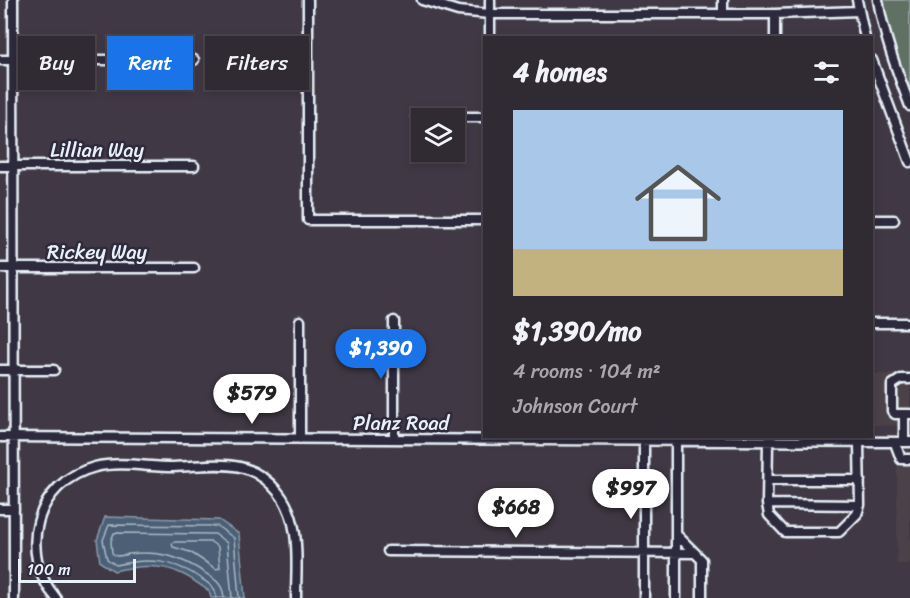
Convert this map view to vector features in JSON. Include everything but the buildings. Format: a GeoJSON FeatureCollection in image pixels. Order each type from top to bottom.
{"type":"FeatureCollection","features":[{"type":"Feature","properties":{"kind":"street"},"geometry":{"type":"LineString","coordinates":[[13,0],[14,598]]}},
{"type":"Feature","properties":{"kind":"street"},"geometry":{"type":"LineString","coordinates":[[308,0],[308,220],[483,220]]}},
{"type":"Feature","properties":{"kind":"street"},"geometry":{"type":"LineString","coordinates":[[422,0],[458,11],[490,14],[775,14],[859,11]]}},
{"type":"Feature","properties":{"kind":"street"},"geometry":{"type":"LineString","coordinates":[[490,0],[490,36]]}},
{"type":"Feature","properties":{"kind":"street"},"geometry":{"type":"LineString","coordinates":[[723,0],[723,14]]}},
{"type":"Feature","properties":{"kind":"street"},"geometry":{"type":"LineString","coordinates":[[857,0],[865,36]]}},
{"type":"Feature","properties":{"kind":"street"},"geometry":{"type":"LineString","coordinates":[[878,0],[884,34],[910,106]]}},
{"type":"Feature","properties":{"kind":"street"},"geometry":{"type":"LineString","coordinates":[[775,14],[775,36]]}},
{"type":"Feature","properties":{"kind":"street"},"geometry":{"type":"LineString","coordinates":[[0,60],[194,60]]}},
{"type":"Feature","properties":{"kind":"street"},"geometry":{"type":"LineString","coordinates":[[873,63],[910,162]]}},
{"type":"Feature","properties":{"kind":"street"},"geometry":{"type":"LineString","coordinates":[[465,117],[483,117]]}},
{"type":"Feature","properties":{"kind":"street","name":"Lillian Way"},"geometry":{"type":"LineString","coordinates":[[0,166],[194,166]]}},
{"type":"Feature","properties":{"kind":"street"},"geometry":{"type":"LineString","coordinates":[[873,220],[894,220]]}},
{"type":"Feature","properties":{"kind":"street","name":"Rickey Way"},"geometry":{"type":"LineString","coordinates":[[0,268],[194,268]]}},
{"type":"Feature","properties":{"kind":"street"},"geometry":{"type":"LineString","coordinates":[[300,321],[300,439]]}},
{"type":"Feature","properties":{"kind":"street"},"geometry":{"type":"LineString","coordinates":[[394,321],[394,440]]}},
{"type":"Feature","properties":{"kind":"street"},"geometry":{"type":"LineString","coordinates":[[873,323],[910,323]]}},
{"type":"Feature","properties":{"kind":"street"},"geometry":{"type":"LineString","coordinates":[[0,370],[54,370]]}},
{"type":"Feature","properties":{"kind":"street"},"geometry":{"type":"LineString","coordinates":[[910,379],[901,379],[892,385],[892,411],[895,414],[907,414],[901,459],[910,459]]}},
{"type":"Feature","properties":{"kind":"street","name":"Planz Road"},"geometry":{"type":"LineString","coordinates":[[0,437],[394,440],[490,438],[903,443]]}},
{"type":"Feature","properties":{"kind":"street"},"geometry":{"type":"LineString","coordinates":[[644,441],[644,598]]}},
{"type":"Feature","properties":{"kind":"street"},"geometry":{"type":"LineString","coordinates":[[676,441],[676,598]]}},
{"type":"Feature","properties":{"kind":"street"},"geometry":{"type":"LineString","coordinates":[[768,442],[767,504],[769,515],[785,532],[839,532],[857,514],[860,505],[861,441]]}},
{"type":"Feature","properties":{"kind":"street"},"geometry":{"type":"LineString","coordinates":[[56,598],[46,585],[38,568],[35,541],[38,522],[46,504],[62,484],[84,471],[108,465],[226,464],[239,466],[260,476],[279,492],[285,502],[294,526],[296,598]]}},
{"type":"Feature","properties":{"kind":"street"},"geometry":{"type":"LineString","coordinates":[[768,480],[860,480]]}},
{"type":"Feature","properties":{"kind":"street"},"geometry":{"type":"LineString","coordinates":[[767,504],[860,505]]}},
{"type":"Feature","properties":{"kind":"street"},"geometry":{"type":"LineString","coordinates":[[0,509],[14,509]]}},
{"type":"Feature","properties":{"kind":"street"},"geometry":{"type":"LineString","coordinates":[[676,534],[702,560],[702,598]]}},
{"type":"Feature","properties":{"kind":"street"},"geometry":{"type":"LineString","coordinates":[[388,551],[695,553]]}},
{"type":"Feature","properties":{"kind":"shaded area"},"geometry":{"type":"Polygon","coordinates":[[[873,374],[910,374],[910,426],[873,425],[873,374]]]}},
{"type":"Feature","properties":{"kind":"shaded area"},"geometry":{"type":"Polygon","coordinates":[[[897,459],[910,459],[910,564],[897,564],[897,459]]]}},
{"type":"Feature","properties":{"kind":"green space"},"geometry":{"type":"Polygon","coordinates":[[[883,0],[910,0],[910,94],[893,49],[883,0]]]}},
{"type":"Feature","properties":{"kind":"water"},"geometry":{"type":"Polygon","coordinates":[[[105,517],[219,520],[239,534],[245,598],[211,598],[209,591],[191,579],[164,568],[139,567],[114,571],[100,562],[97,540],[105,517]]]}}]}
